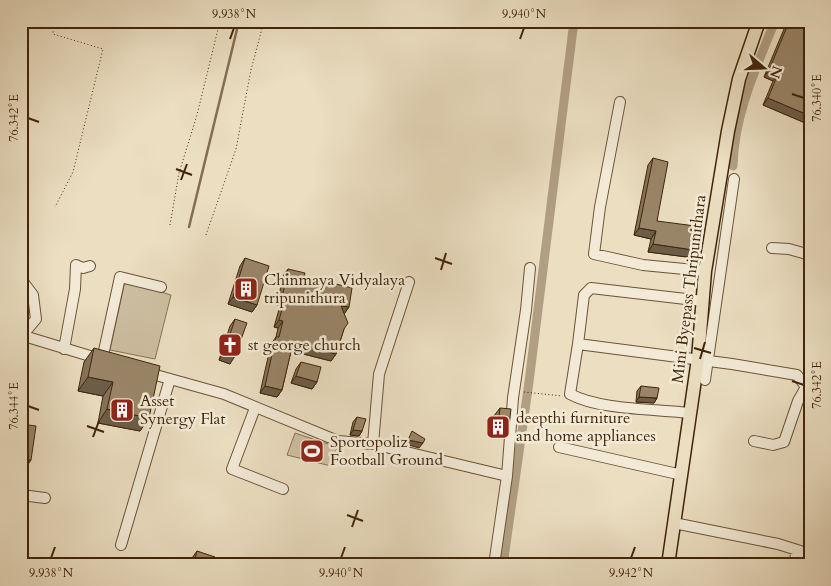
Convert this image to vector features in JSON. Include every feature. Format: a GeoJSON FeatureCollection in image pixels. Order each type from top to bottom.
{"type":"FeatureCollection","features":[{"type":"Feature","properties":{"kind":"main road","name":"Mini Byepass Thripunithara"},"geometry":{"type":"LineString","coordinates":[[668,565],[689,413],[702,360],[708,296],[705,271],[728,131],[739,79],[759,21]]}},
{"type":"Feature","properties":{"kind":"street"},"geometry":{"type":"LineString","coordinates":[[620,102],[600,207],[594,254],[643,265],[705,271]]}},
{"type":"Feature","properties":{"kind":"street"},"geometry":{"type":"LineString","coordinates":[[689,413],[610,405],[578,398],[570,394],[584,294],[590,288],[708,296],[734,179]]}},
{"type":"Feature","properties":{"kind":"street"},"geometry":{"type":"LineString","coordinates":[[772,248],[789,249],[810,255]]}},
{"type":"Feature","properties":{"kind":"street"},"geometry":{"type":"LineString","coordinates":[[64,349],[75,289],[76,265],[83,268],[90,266]]}},
{"type":"Feature","properties":{"kind":"street"},"geometry":{"type":"LineString","coordinates":[[494,565],[507,476],[513,398],[530,268]]}},
{"type":"Feature","properties":{"kind":"street"},"geometry":{"type":"LineString","coordinates":[[21,279],[33,295],[36,319],[23,337],[107,361],[120,277],[160,287]]}},
{"type":"Feature","properties":{"kind":"street"},"geometry":{"type":"LineString","coordinates":[[373,444],[380,374],[409,282]]}},
{"type":"Feature","properties":{"kind":"street"},"geometry":{"type":"LineString","coordinates":[[578,344],[702,360],[797,375],[806,387],[798,402],[784,442],[773,445],[754,441]]}},
{"type":"Feature","properties":{"kind":"street"},"geometry":{"type":"LineString","coordinates":[[702,360],[705,380]]}},
{"type":"Feature","properties":{"kind":"street"},"geometry":{"type":"LineString","coordinates":[[139,370],[224,394],[338,441],[373,444],[507,476]]}},
{"type":"Feature","properties":{"kind":"street"},"geometry":{"type":"LineString","coordinates":[[121,545],[170,379]]}},
{"type":"Feature","properties":{"kind":"street"},"geometry":{"type":"LineString","coordinates":[[255,408],[232,469],[283,489]]}},
{"type":"Feature","properties":{"kind":"street"},"geometry":{"type":"LineString","coordinates":[[558,447],[682,474]]}},
{"type":"Feature","properties":{"kind":"street"},"geometry":{"type":"LineString","coordinates":[[21,495],[45,498]]}},
{"type":"Feature","properties":{"kind":"street"},"geometry":{"type":"LineString","coordinates":[[674,523],[810,554]]}},
{"type":"Feature","properties":{"kind":"street"},"geometry":{"type":"LineString","coordinates":[[794,565],[797,550]]}},
{"type":"Feature","properties":{"kind":"path"},"geometry":{"type":"LineString","coordinates":[[54,21],[53,34],[103,49],[73,172],[55,207]]}},
{"type":"Feature","properties":{"kind":"path"},"geometry":{"type":"LineString","coordinates":[[170,225],[179,173],[197,115],[220,21]]}},
{"type":"Feature","properties":{"kind":"path"},"geometry":{"type":"LineString","coordinates":[[206,235],[236,149],[251,70],[264,21]]}},
{"type":"Feature","properties":{"kind":"path"},"geometry":{"type":"LineString","coordinates":[[522,392],[546,394]]}},
{"type":"Feature","properties":{"kind":"shaded area"},"geometry":{"type":"Polygon","coordinates":[[[125,281],[171,295],[155,359],[110,350],[125,281]]]}},
{"type":"Feature","properties":{"kind":"shaded area","name":"Sportopoliz Football Ground"},"geometry":{"type":"Polygon","coordinates":[[[295,433],[337,447],[331,466],[287,455],[295,433]]]}},
{"type":"Feature","properties":{"kind":"building"},"geometry":{"type":"Polygon","coordinates":[[[791,21],[810,21],[810,91],[808,96],[810,96],[810,111],[808,115],[768,98],[778,74],[769,70],[791,21]]]}},
{"type":"Feature","properties":{"kind":"building"},"geometry":{"type":"Polygon","coordinates":[[[653,158],[668,162],[657,221],[703,227],[700,251],[653,244],[656,231],[639,228],[653,158]]]}},
{"type":"Feature","properties":{"kind":"building","name":"Chinmaya Vidyalaya tripunithura"},"geometry":{"type":"Polygon","coordinates":[[[245,258],[269,266],[257,305],[233,297],[245,258]]]}},
{"type":"Feature","properties":{"kind":"building"},"geometry":{"type":"Polygon","coordinates":[[[288,269],[305,273],[304,276],[352,288],[349,307],[341,306],[348,323],[344,329],[336,354],[293,343],[282,390],[265,386],[276,337],[279,337],[283,321],[279,320],[285,299],[282,298],[288,269]]]}},
{"type":"Feature","properties":{"kind":"building","name":"st george church"},"geometry":{"type":"Polygon","coordinates":[[[235,319],[247,323],[235,356],[224,353],[235,319]]]}},
{"type":"Feature","properties":{"kind":"building"},"geometry":{"type":"Polygon","coordinates":[[[94,348],[160,366],[149,418],[107,409],[113,382],[88,377],[94,348]]]}},
{"type":"Feature","properties":{"kind":"building"},"geometry":{"type":"Polygon","coordinates":[[[301,362],[321,367],[317,382],[296,376],[301,362]]]}},
{"type":"Feature","properties":{"kind":"building"},"geometry":{"type":"Polygon","coordinates":[[[641,386],[659,388],[657,398],[639,397],[641,386]]]}},
{"type":"Feature","properties":{"kind":"building"},"geometry":{"type":"Polygon","coordinates":[[[500,408],[511,409],[509,426],[498,426],[500,408]]]}},
{"type":"Feature","properties":{"kind":"building"},"geometry":{"type":"Polygon","coordinates":[[[357,417],[366,419],[362,431],[353,430],[357,417]]]}},
{"type":"Feature","properties":{"kind":"building"},"geometry":{"type":"Polygon","coordinates":[[[21,424],[36,426],[31,460],[21,459],[21,424]]]}},
{"type":"Feature","properties":{"kind":"building"},"geometry":{"type":"Polygon","coordinates":[[[412,431],[425,439],[423,443],[408,440],[412,431]]]}},
{"type":"Feature","properties":{"kind":"building"},"geometry":{"type":"Polygon","coordinates":[[[197,551],[215,557],[215,565],[193,565],[197,551]]]}},
{"type":"Feature","properties":{"kind":"waterway"},"geometry":{"type":"LineString","coordinates":[[189,227],[239,21]]}},
{"type":"Feature","properties":{"kind":"waterway"},"geometry":{"type":"LineString","coordinates":[[503,565],[529,382],[574,21]]}},
{"type":"Feature","properties":{"kind":"waterway"},"geometry":{"type":"LineString","coordinates":[[733,166],[737,128],[747,92],[775,21]]}},
{"type":"Feature","properties":{"kind":"place","name":"Chinmaya Vidyalaya tripunithura"},"geometry":{"type":"Point","coordinates":[246,289]}},
{"type":"Feature","properties":{"kind":"place","name":"st george church"},"geometry":{"type":"Point","coordinates":[230,345]}},
{"type":"Feature","properties":{"kind":"place","name":"Asset Synergy Flat"},"geometry":{"type":"Point","coordinates":[122,410]}},
{"type":"Feature","properties":{"kind":"place","name":"deepthi furniture and home appliances"},"geometry":{"type":"Point","coordinates":[498,427]}},
{"type":"Feature","properties":{"kind":"place","name":"Sportopoliz Football Ground"},"geometry":{"type":"Point","coordinates":[312,451]}}]}
